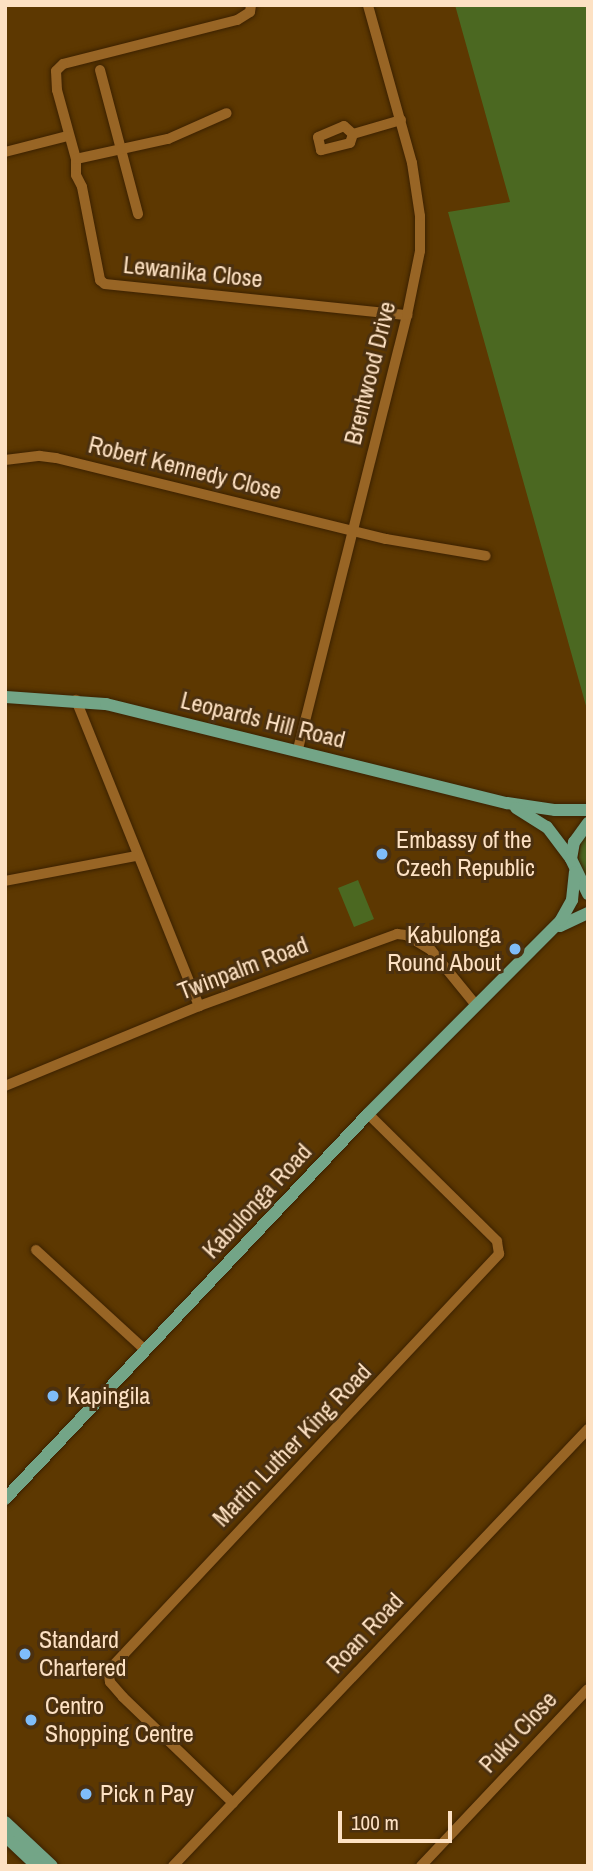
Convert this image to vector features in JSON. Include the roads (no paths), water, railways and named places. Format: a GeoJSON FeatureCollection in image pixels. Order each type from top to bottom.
{"type":"FeatureCollection","features":[{"type":"Feature","properties":{"kind":"main road","name":"Leopards Hill Road"},"geometry":{"type":"LineString","coordinates":[[5,697],[106,704],[298,749],[507,803],[555,810],[588,810]]}},
{"type":"Feature","properties":{"kind":"main road","name":"Leopards Hill Road"},"geometry":{"type":"LineString","coordinates":[[507,803],[547,827],[588,894]]}},
{"type":"Feature","properties":{"kind":"main road","name":"Kabulonga Road"},"geometry":{"type":"LineString","coordinates":[[5,1499],[368,1114],[543,937],[570,906],[574,842],[588,823]]}},
{"type":"Feature","properties":{"kind":"main road","name":"Kabulonga Road"},"geometry":{"type":"LineString","coordinates":[[543,937],[573,918],[588,913]]}},
{"type":"Feature","properties":{"kind":"main road"},"geometry":{"type":"LineString","coordinates":[[5,1822],[52,1866]]}},
{"type":"Feature","properties":{"kind":"main road"},"geometry":{"type":"LineString","coordinates":[[5,1836],[37,1866]]}},
{"type":"Feature","properties":{"kind":"street","name":"Lewanika Close"},"geometry":{"type":"LineString","coordinates":[[251,5],[250,12],[237,20],[63,64],[56,71],[55,80],[76,159],[76,175],[89,219],[96,271],[105,284],[407,314]]}},
{"type":"Feature","properties":{"kind":"street","name":"Brentwood Drive"},"geometry":{"type":"LineString","coordinates":[[298,749],[407,314],[420,251],[420,216],[412,163],[368,5]]}},
{"type":"Feature","properties":{"kind":"street"},"geometry":{"type":"LineString","coordinates":[[100,70],[138,214]]}},
{"type":"Feature","properties":{"kind":"street"},"geometry":{"type":"LineString","coordinates":[[76,159],[168,139],[227,113]]}},
{"type":"Feature","properties":{"kind":"street"},"geometry":{"type":"LineString","coordinates":[[353,134],[401,120]]}},
{"type":"Feature","properties":{"kind":"street"},"geometry":{"type":"LineString","coordinates":[[5,152],[68,136]]}},
{"type":"Feature","properties":{"kind":"street","name":"Robert Kennedy Close"},"geometry":{"type":"LineString","coordinates":[[5,460],[40,456],[56,458],[353,531],[486,556]]}},
{"type":"Feature","properties":{"kind":"street"},"geometry":{"type":"LineString","coordinates":[[76,700],[136,856],[199,1006]]}},
{"type":"Feature","properties":{"kind":"street"},"geometry":{"type":"LineString","coordinates":[[5,881],[136,856]]}},
{"type":"Feature","properties":{"kind":"street","name":"Twinpalm Road"},"geometry":{"type":"LineString","coordinates":[[5,1086],[199,1006],[397,934],[406,935],[431,950],[475,1004]]}},
{"type":"Feature","properties":{"kind":"street","name":"Martin Luther King Road"},"geometry":{"type":"LineString","coordinates":[[233,1803],[123,1697],[110,1682],[108,1671],[499,1254],[497,1241],[368,1114]]}},
{"type":"Feature","properties":{"kind":"street"},"geometry":{"type":"LineString","coordinates":[[36,1250],[145,1350]]}},
{"type":"Feature","properties":{"kind":"street","name":"Roan Road"},"geometry":{"type":"LineString","coordinates":[[173,1866],[588,1429]]}},
{"type":"Feature","properties":{"kind":"street","name":"Puku Close"},"geometry":{"type":"LineString","coordinates":[[421,1866],[588,1689]]}},
{"type":"Feature","properties":{"kind":"place","name":"Embassy of the Czech Republic"},"geometry":{"type":"Point","coordinates":[382,854]}},
{"type":"Feature","properties":{"kind":"place","name":"Kabulonga Round About"},"geometry":{"type":"Point","coordinates":[515,949]}},
{"type":"Feature","properties":{"kind":"place","name":"Kapingila"},"geometry":{"type":"Point","coordinates":[53,1396]}},
{"type":"Feature","properties":{"kind":"place","name":"Standard Chartered"},"geometry":{"type":"Point","coordinates":[25,1654]}},
{"type":"Feature","properties":{"kind":"place","name":"Centro Shopping Centre"},"geometry":{"type":"Point","coordinates":[31,1720]}},
{"type":"Feature","properties":{"kind":"place","name":"Pick n Pay"},"geometry":{"type":"Point","coordinates":[86,1794]}}]}
